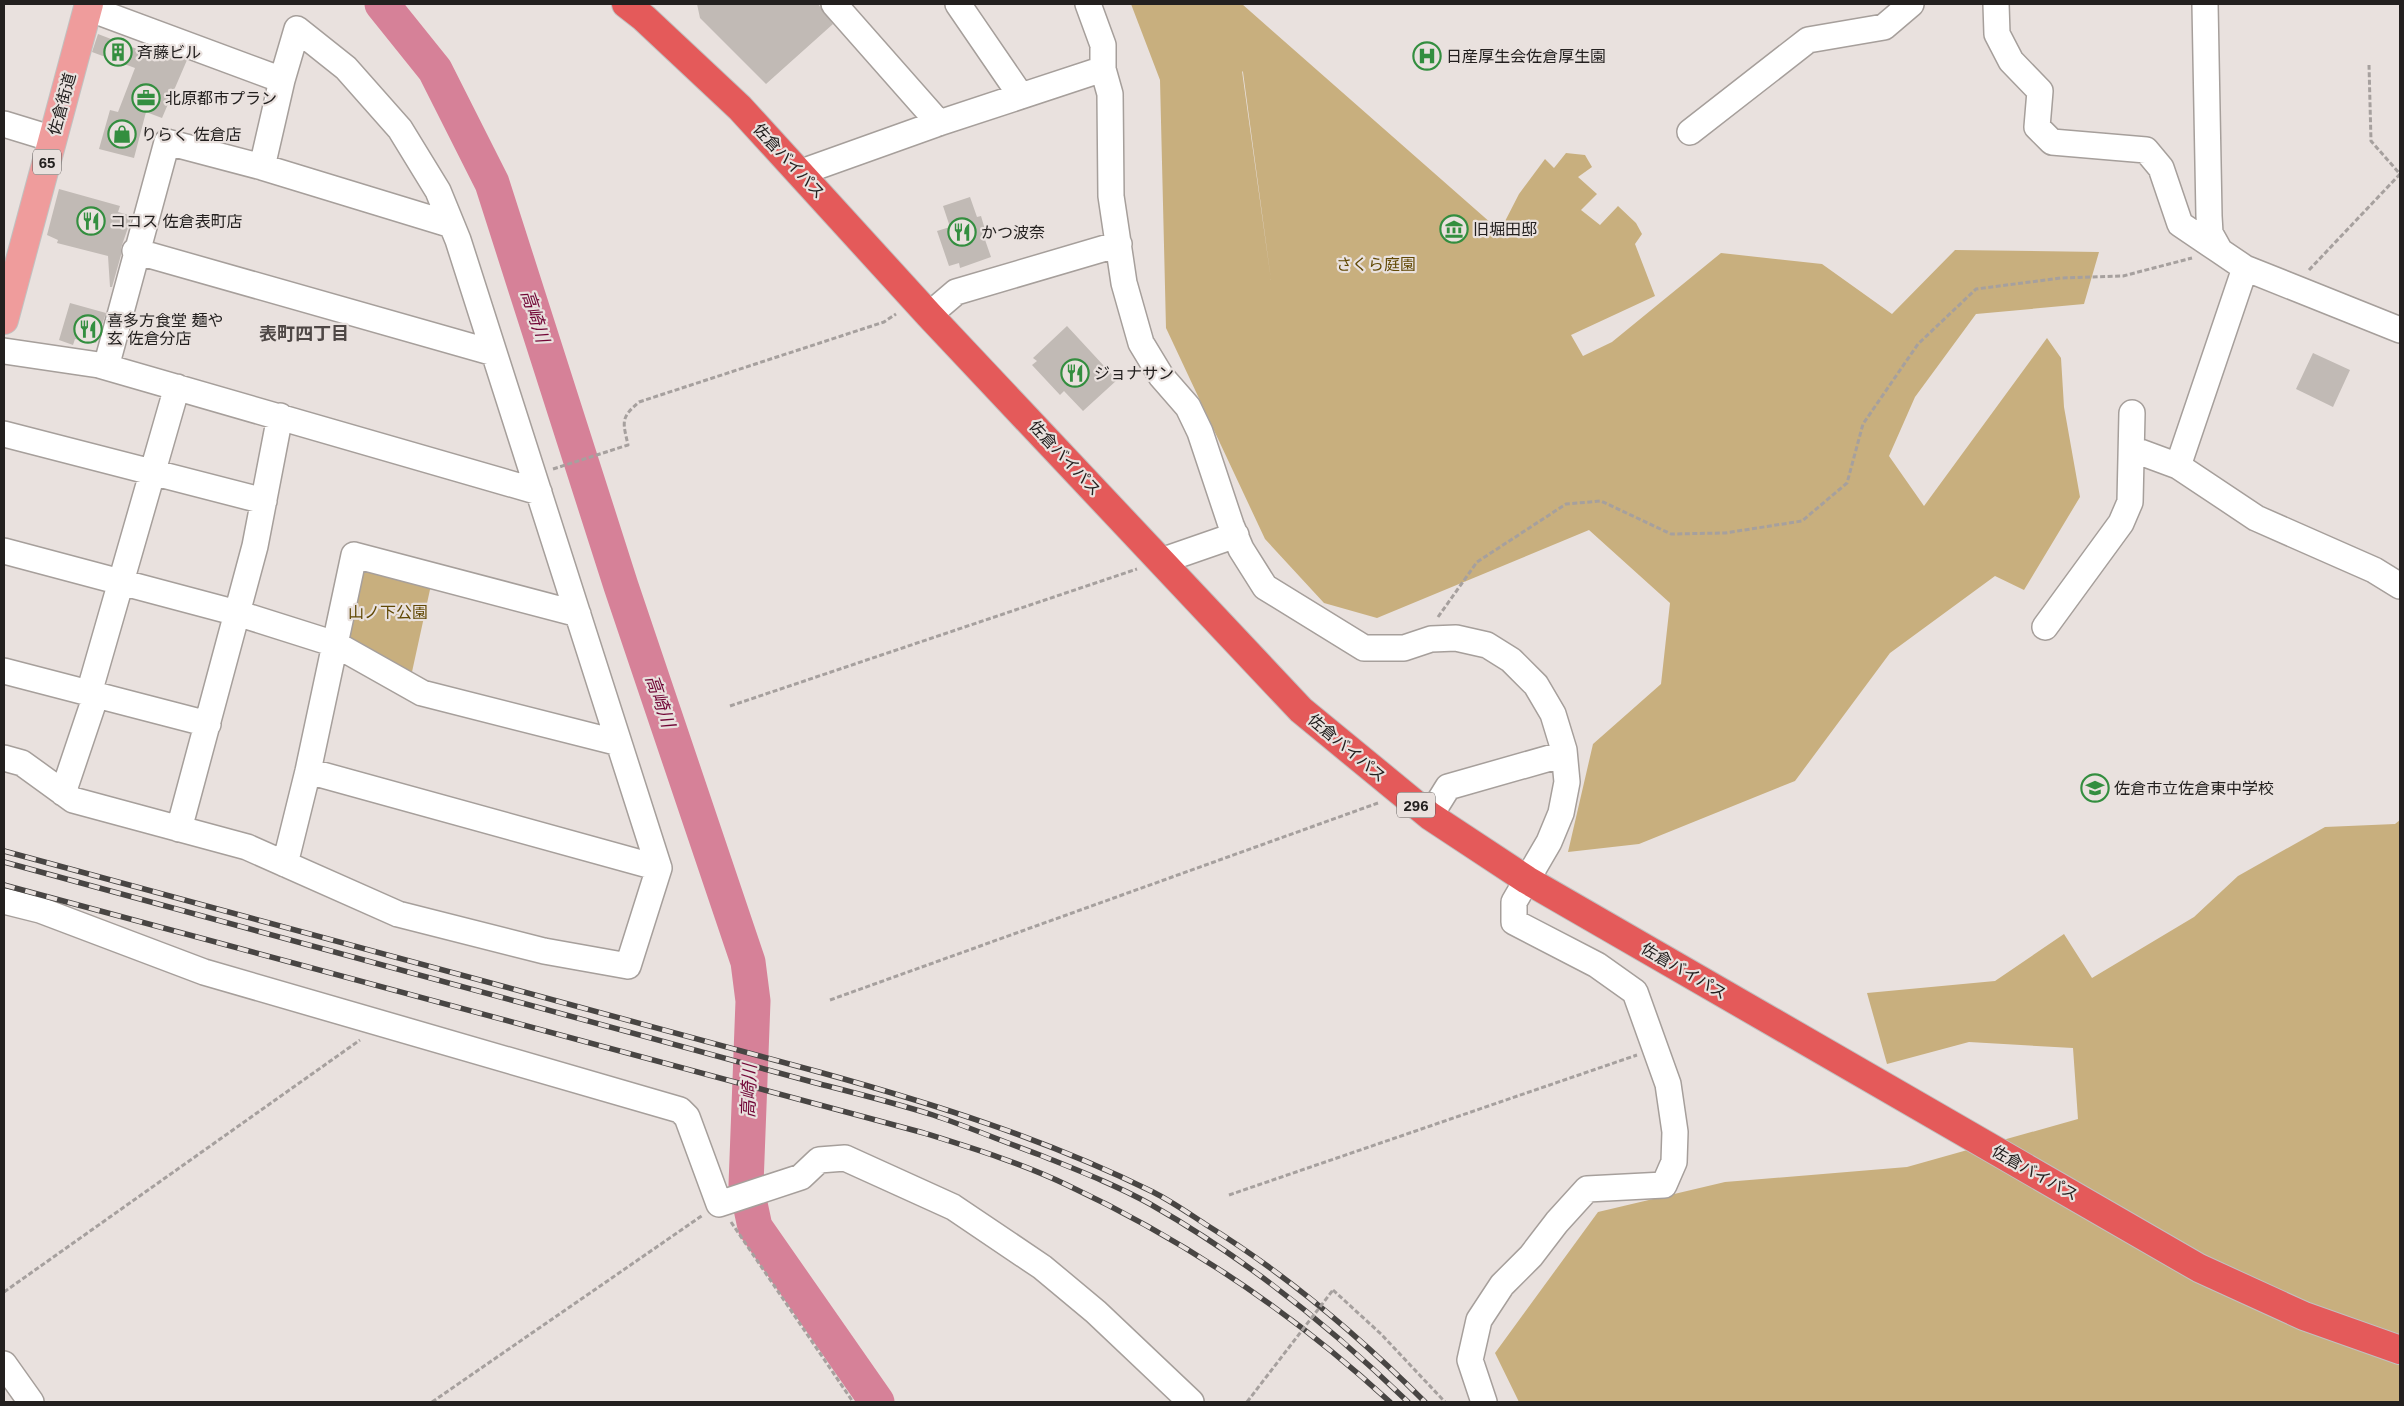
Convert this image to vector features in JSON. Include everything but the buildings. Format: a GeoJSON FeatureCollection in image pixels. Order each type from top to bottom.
{"type":"FeatureCollection","features":[{"type":"Feature","properties":{"kind":"highway","name":"佐倉バイパス"},"geometry":{"type":"LineString","coordinates":[[641,8],[740,108],[922,307],[1301,710],[1430,816],[1527,880],[2199,1268],[2304,1316],[2400,1350]]}},
{"type":"Feature","properties":{"kind":"main road","name":"佐倉街道"},"geometry":{"type":"LineString","coordinates":[[4,320],[89,6]]}},
{"type":"Feature","properties":{"kind":"street"},"geometry":{"type":"LineString","coordinates":[[834,4],[939,123]]}},
{"type":"Feature","properties":{"kind":"street"},"geometry":{"type":"LineString","coordinates":[[958,4],[1021,96]]}},
{"type":"Feature","properties":{"kind":"street"},"geometry":{"type":"LineString","coordinates":[[1088,4],[1103,46],[1103,69],[1110,94],[1111,196],[1124,283],[1141,343],[1160,376],[1188,406],[1200,432],[1241,549],[1265,587],[1364,648],[1404,648],[1431,639],[1456,638],[1487,645],[1511,660],[1536,685],[1553,714],[1564,754],[1567,782],[1560,814],[1549,842],[1514,902],[1514,922],[1597,965],[1635,992],[1668,1084],[1675,1132],[1674,1162],[1664,1185],[1586,1189],[1531,1256],[1502,1285],[1479,1320],[1470,1360],[1484,1402]]}},
{"type":"Feature","properties":{"kind":"street"},"geometry":{"type":"LineString","coordinates":[[1690,132],[1808,40],[1884,27],[1911,4]]}},
{"type":"Feature","properties":{"kind":"street"},"geometry":{"type":"LineString","coordinates":[[1996,4],[1997,34],[2011,61],[2040,91],[2037,127],[2052,142],[2146,150],[2161,168],[2180,224],[2245,268],[2400,330]]}},
{"type":"Feature","properties":{"kind":"street"},"geometry":{"type":"LineString","coordinates":[[2205,4],[2208,216],[2210,233],[2220,251]]}},
{"type":"Feature","properties":{"kind":"street"},"geometry":{"type":"LineString","coordinates":[[89,6],[282,80]]}},
{"type":"Feature","properties":{"kind":"street"},"geometry":{"type":"LineString","coordinates":[[4,758],[22,763],[73,800],[247,847],[398,914],[544,951],[628,966],[659,868],[494,353],[452,225],[438,191],[400,129],[346,68],[297,29],[282,80],[262,167]]}},
{"type":"Feature","properties":{"kind":"street"},"geometry":{"type":"LineString","coordinates":[[799,173],[939,123],[1103,69]]}},
{"type":"Feature","properties":{"kind":"street"},"geometry":{"type":"LineString","coordinates":[[4,124],[53,139]]}},
{"type":"Feature","properties":{"kind":"street"},"geometry":{"type":"LineString","coordinates":[[106,367],[135,251],[167,142],[262,167],[452,225]]}},
{"type":"Feature","properties":{"kind":"street"},"geometry":{"type":"LineString","coordinates":[[922,307],[956,292],[1118,244]]}},
{"type":"Feature","properties":{"kind":"street"},"geometry":{"type":"LineString","coordinates":[[135,251],[494,353]]}},
{"type":"Feature","properties":{"kind":"street"},"geometry":{"type":"LineString","coordinates":[[2178,466],[2245,268]]}},
{"type":"Feature","properties":{"kind":"street"},"geometry":{"type":"LineString","coordinates":[[4,351],[106,367],[280,416],[536,483]]}},
{"type":"Feature","properties":{"kind":"street"},"geometry":{"type":"LineString","coordinates":[[63,793],[177,387]]}},
{"type":"Feature","properties":{"kind":"street"},"geometry":{"type":"LineString","coordinates":[[2044,627],[2121,523],[2130,502],[2132,413]]}},
{"type":"Feature","properties":{"kind":"street"},"geometry":{"type":"LineString","coordinates":[[179,829],[255,546],[280,416]]}},
{"type":"Feature","properties":{"kind":"street"},"geometry":{"type":"LineString","coordinates":[[4,434],[264,501]]}},
{"type":"Feature","properties":{"kind":"street"},"geometry":{"type":"LineString","coordinates":[[2132,449],[2178,466],[2256,518],[2374,570],[2400,586]]}},
{"type":"Feature","properties":{"kind":"street"},"geometry":{"type":"LineString","coordinates":[[1161,561],[1236,535]]}},
{"type":"Feature","properties":{"kind":"street"},"geometry":{"type":"LineString","coordinates":[[4,551],[237,613],[335,644],[422,693],[619,743]]}},
{"type":"Feature","properties":{"kind":"street"},"geometry":{"type":"LineString","coordinates":[[285,864],[308,771],[354,555],[578,614]]}},
{"type":"Feature","properties":{"kind":"street"},"geometry":{"type":"LineString","coordinates":[[4,670],[208,724]]}},
{"type":"Feature","properties":{"kind":"street"},"geometry":{"type":"LineString","coordinates":[[1430,816],[1448,788],[1564,754]]}},
{"type":"Feature","properties":{"kind":"street"},"geometry":{"type":"LineString","coordinates":[[308,771],[659,868]]}},
{"type":"Feature","properties":{"kind":"street"},"geometry":{"type":"LineString","coordinates":[[4,901],[40,910],[204,972],[680,1110],[688,1116],[719,1204],[801,1176],[820,1160],[845,1158],[953,1208],[1048,1273],[1096,1312],[1191,1402]]}},
{"type":"Feature","properties":{"kind":"street"},"geometry":{"type":"LineString","coordinates":[[4,1364],[31,1402]]}},
{"type":"Feature","properties":{"kind":"path"},"geometry":{"type":"LineString","coordinates":[[2293,286],[2400,174],[2371,141],[2369,65]]}},
{"type":"Feature","properties":{"kind":"path"},"geometry":{"type":"LineString","coordinates":[[1431,639],[1440,612],[1477,562],[1566,504],[1601,501],[1671,534],[1725,533],[1802,521],[1847,483],[1863,424],[1918,344],[1976,289],[2061,278],[2123,276],[2220,251]]}},
{"type":"Feature","properties":{"kind":"path"},"geometry":{"type":"LineString","coordinates":[[536,483],[628,445],[624,426],[626,413],[639,402],[884,322],[922,307]]}},
{"type":"Feature","properties":{"kind":"path"},"geometry":{"type":"LineString","coordinates":[[730,706],[1161,561]]}},
{"type":"Feature","properties":{"kind":"path"},"geometry":{"type":"LineString","coordinates":[[830,1000],[1402,794]]}},
{"type":"Feature","properties":{"kind":"path"},"geometry":{"type":"LineString","coordinates":[[4,1292],[362,1038],[367,1019]]}},
{"type":"Feature","properties":{"kind":"path"},"geometry":{"type":"LineString","coordinates":[[1229,1195],[1656,1049]]}},
{"type":"Feature","properties":{"kind":"path"},"geometry":{"type":"LineString","coordinates":[[432,1402],[719,1204],[852,1402]]}},
{"type":"Feature","properties":{"kind":"path"},"geometry":{"type":"LineString","coordinates":[[1247,1402],[1333,1290],[1381,1334],[1445,1402]]}},
{"type":"Feature","properties":{"kind":"green space","name":"さくら庭園"},"geometry":{"type":"Polygon","coordinates":[[[1131,4],[1242,4],[1500,231],[1519,194],[1545,159],[1554,168],[1566,153],[1585,155],[1592,167],[1578,177],[1597,194],[1581,210],[1600,225],[1618,206],[1636,223],[1642,234],[1635,244],[1655,296],[1571,335],[1583,356],[1612,342],[1721,253],[1822,264],[1892,314],[1955,250],[2099,252],[2084,304],[1976,314],[1915,397],[1889,456],[1924,506],[2047,338],[2061,358],[2064,407],[2080,497],[2024,590],[1995,576],[1890,653],[1795,781],[1639,844],[1568,852],[1593,744],[1661,684],[1670,603],[1589,530],[1377,618],[1324,603],[1265,539],[1166,328],[1160,80],[1131,4]],[[1242,71],[1271,280],[1243,72],[1242,71]]]}},
{"type":"Feature","properties":{"kind":"green space","name":"山ノ下公園"},"geometry":{"type":"Polygon","coordinates":[[[369,567],[431,585],[410,681],[344,639],[359,572],[369,567]]]}},
{"type":"Feature","properties":{"kind":"green space"},"geometry":{"type":"Polygon","coordinates":[[[2400,820],[2400,1402],[1519,1402],[1495,1353],[1598,1212],[1725,1182],[1907,1167],[2078,1119],[2073,1048],[1969,1042],[1887,1064],[1867,993],[1995,981],[2064,934],[2092,978],[2194,917],[2238,876],[2325,827],[2395,824],[2400,820]]]}},
{"type":"Feature","properties":{"kind":"waterway","name":"高崎川"},"geometry":{"type":"LineString","coordinates":[[382,4],[435,70],[492,183],[621,586],[748,962],[753,1001],[746,1185],[755,1227],[877,1402]]}},
{"type":"Feature","properties":{"kind":"railway"},"geometry":{"type":"LineString","coordinates":[[4,851],[819,1072],[947,1110],[1031,1139],[1072,1155],[1153,1192],[1235,1243],[1293,1285],[1347,1329],[1425,1402]]}},
{"type":"Feature","properties":{"kind":"railway"},"geometry":{"type":"LineString","coordinates":[[4,862],[904,1106],[1040,1155],[1137,1197],[1219,1247],[1253,1270],[1317,1320],[1408,1402]]}},
{"type":"Feature","properties":{"kind":"railway"},"geometry":{"type":"LineString","coordinates":[[4,885],[924,1133],[1014,1163],[1050,1177],[1111,1207],[1154,1230],[1237,1281],[1316,1339],[1390,1402]]}},
{"type":"Feature","properties":{"kind":"place","name":"斉藤ビル"},"geometry":{"type":"Point","coordinates":[118,52]}},
{"type":"Feature","properties":{"kind":"place","name":"日産厚生会佐倉厚生園"},"geometry":{"type":"Point","coordinates":[1427,56]}},
{"type":"Feature","properties":{"kind":"place","name":"北原都市プラン"},"geometry":{"type":"Point","coordinates":[146,98]}},
{"type":"Feature","properties":{"kind":"place","name":"りらく 佐倉店"},"geometry":{"type":"Point","coordinates":[122,134]}},
{"type":"Feature","properties":{"kind":"place","name":"ココス 佐倉表町店"},"geometry":{"type":"Point","coordinates":[91,221]}},
{"type":"Feature","properties":{"kind":"place","name":"旧堀田邸"},"geometry":{"type":"Point","coordinates":[1454,229]}},
{"type":"Feature","properties":{"kind":"place","name":"かつ波奈"},"geometry":{"type":"Point","coordinates":[962,232]}},
{"type":"Feature","properties":{"kind":"place","name":"喜多方食堂 麺や 玄 佐倉分店"},"geometry":{"type":"Point","coordinates":[88,329]}},
{"type":"Feature","properties":{"kind":"place","name":"ジョナサン"},"geometry":{"type":"Point","coordinates":[1075,373]}},
{"type":"Feature","properties":{"kind":"place","name":"佐倉市立佐倉東中学校"},"geometry":{"type":"Point","coordinates":[2095,788]}},
{"type":"Feature","properties":{"kind":"district","name":"表町四丁目"},"geometry":{"type":"Point","coordinates":[304,334]}}]}
